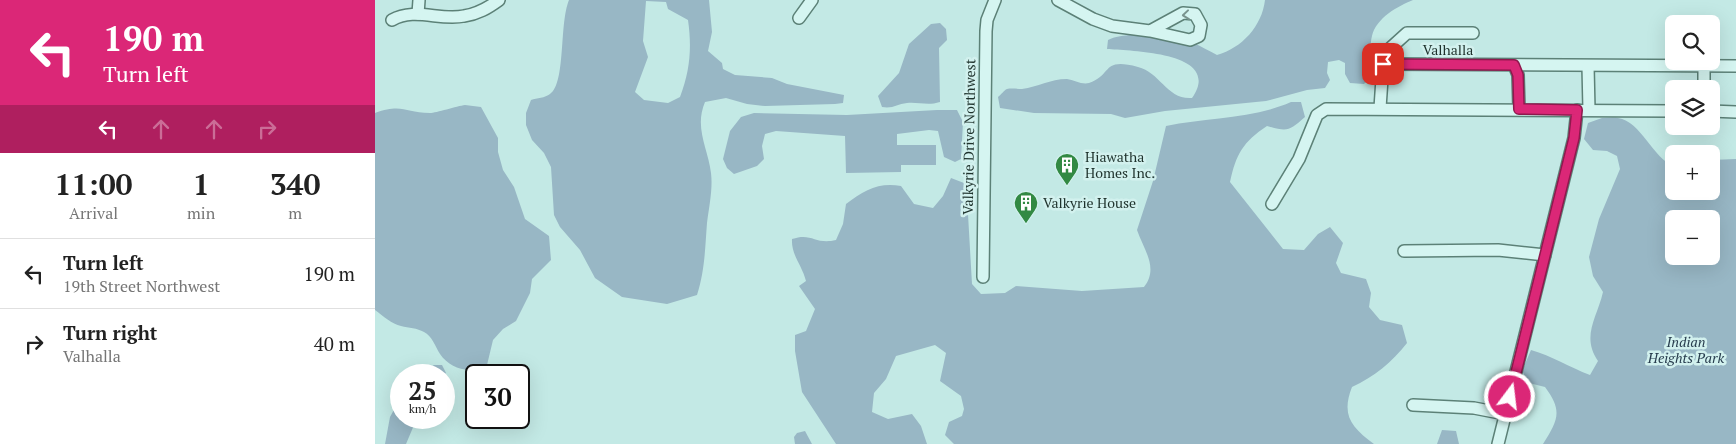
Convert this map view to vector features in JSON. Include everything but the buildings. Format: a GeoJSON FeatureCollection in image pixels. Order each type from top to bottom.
{"type":"FeatureCollection","features":[{"type":"Feature","properties":{"kind":"street"},"geometry":{"type":"LineString","coordinates":[[418,14],[419,0]]}},
{"type":"Feature","properties":{"kind":"street"},"geometry":{"type":"LineString","coordinates":[[392,20],[406,14],[463,17],[478,13],[499,0]]}},
{"type":"Feature","properties":{"kind":"street"},"geometry":{"type":"LineString","coordinates":[[799,18],[812,0]]}},
{"type":"Feature","properties":{"kind":"street","name":"Valkyrie Drive Northwest"},"geometry":{"type":"LineString","coordinates":[[983,277],[986,31],[987,20],[995,0]]}},
{"type":"Feature","properties":{"kind":"street"},"geometry":{"type":"LineString","coordinates":[[1058,0],[1105,24],[1127,29],[1150,31]]}},
{"type":"Feature","properties":{"kind":"street","name":"Valhalla"},"geometry":{"type":"LineString","coordinates":[[1379,108],[1386,52],[1407,33],[1473,33]]}},
{"type":"Feature","properties":{"kind":"street","name":"Valhalla"},"geometry":{"type":"LineString","coordinates":[[1383,64],[1665,66]]}},
{"type":"Feature","properties":{"kind":"street"},"geometry":{"type":"LineString","coordinates":[[1514,65],[1518,75],[1519,109]]}},
{"type":"Feature","properties":{"kind":"street"},"geometry":{"type":"LineString","coordinates":[[1498,444],[1574,138],[1583,110],[1588,66]]}},
{"type":"Feature","properties":{"kind":"street","name":"Valhalla"},"geometry":{"type":"LineString","coordinates":[[1720,66],[1736,66]]}},
{"type":"Feature","properties":{"kind":"street"},"geometry":{"type":"LineString","coordinates":[[1272,204],[1299,159],[1320,111],[1333,108],[1665,111]]}},
{"type":"Feature","properties":{"kind":"street"},"geometry":{"type":"LineString","coordinates":[[1720,112],[1736,112]]}},
{"type":"Feature","properties":{"kind":"street"},"geometry":{"type":"LineString","coordinates":[[1404,251],[1498,250],[1545,255]]}},
{"type":"Feature","properties":{"kind":"street"},"geometry":{"type":"LineString","coordinates":[[1413,406],[1474,408],[1505,414]]}},
{"type":"Feature","properties":{"kind":"green space"},"geometry":{"type":"Polygon","coordinates":[[[569,0],[709,0],[712,32],[708,51],[722,63],[723,69],[735,75],[772,78],[787,84],[844,95],[843,103],[835,104],[765,106],[747,104],[726,98],[705,102],[702,111],[701,129],[711,173],[711,198],[703,268],[697,295],[667,304],[622,297],[595,278],[580,250],[560,227],[554,215],[551,167],[544,153],[532,140],[526,125],[526,113],[531,100],[550,94],[555,88],[560,66],[566,10],[569,0]],[[646,1],[643,41],[648,57],[635,92],[644,100],[668,103],[680,97],[688,69],[690,40],[688,20],[668,9],[666,2],[646,1]]]}},
{"type":"Feature","properties":{"kind":"green space"},"geometry":{"type":"Polygon","coordinates":[[[1265,0],[1413,0],[1388,14],[1374,30],[1371,45],[1372,76],[1364,84],[1350,83],[1345,74],[1345,63],[1339,60],[1328,62],[1327,73],[1330,80],[1325,88],[1307,90],[1266,101],[1165,111],[1125,118],[1111,114],[1034,113],[1000,108],[998,97],[1007,89],[1028,88],[1061,79],[1089,83],[1102,76],[1109,68],[1118,64],[1126,64],[1146,70],[1176,95],[1192,98],[1199,83],[1196,71],[1186,63],[1153,53],[1107,49],[1108,40],[1126,35],[1162,36],[1193,43],[1217,55],[1235,47],[1249,35],[1260,19],[1265,0]]]}},
{"type":"Feature","properties":{"kind":"green space"},"geometry":{"type":"Polygon","coordinates":[[[940,23],[946,29],[947,40],[939,48],[940,102],[931,104],[907,103],[882,107],[878,96],[899,73],[909,44],[931,24],[940,23]]]}},
{"type":"Feature","properties":{"kind":"green space"},"geometry":{"type":"Polygon","coordinates":[[[1291,102],[1301,102],[1305,117],[1288,129],[1267,126],[1246,143],[1238,156],[1230,182],[1283,249],[1304,250],[1318,234],[1330,227],[1343,243],[1336,263],[1341,273],[1366,279],[1371,293],[1369,307],[1380,320],[1402,325],[1407,343],[1382,368],[1368,379],[1352,387],[1349,397],[1348,413],[1350,420],[1359,432],[1374,444],[954,444],[945,435],[949,422],[962,416],[964,409],[961,396],[940,381],[946,353],[935,345],[896,356],[886,379],[874,393],[872,412],[888,419],[912,414],[921,426],[927,444],[836,444],[802,392],[795,351],[795,335],[806,331],[815,309],[799,286],[806,281],[793,250],[792,239],[804,237],[823,241],[836,240],[843,224],[846,204],[866,191],[879,186],[901,186],[914,204],[933,208],[943,196],[951,178],[964,183],[967,197],[972,284],[981,294],[1005,293],[1016,286],[1082,291],[1144,287],[1150,273],[1150,266],[1137,230],[1153,181],[1166,126],[1246,115],[1276,108],[1291,102]]]}},
{"type":"Feature","properties":{"kind":"green space"},"geometry":{"type":"Polygon","coordinates":[[[465,105],[481,107],[498,138],[498,152],[503,170],[514,187],[525,219],[549,236],[551,260],[532,279],[530,293],[516,321],[503,329],[493,340],[487,364],[465,364],[465,370],[455,367],[455,364],[450,364],[440,354],[427,334],[419,330],[394,324],[375,310],[375,113],[392,109],[422,113],[437,112],[465,105]]]}},
{"type":"Feature","properties":{"kind":"green space"},"geometry":{"type":"Polygon","coordinates":[[[957,110],[963,122],[961,159],[955,162],[944,157],[938,131],[929,130],[897,134],[897,145],[936,145],[936,165],[901,165],[901,172],[846,173],[845,136],[776,131],[765,134],[762,146],[764,159],[757,166],[734,174],[727,168],[723,159],[730,131],[741,117],[754,113],[847,115],[957,110]]]}},
{"type":"Feature","properties":{"kind":"green space","name":"Indian Heights Park"},"geometry":{"type":"Polygon","coordinates":[[[1602,118],[1618,118],[1633,126],[1665,160],[1665,200],[1720,200],[1720,160],[1736,159],[1736,444],[1543,444],[1555,422],[1556,409],[1551,395],[1545,387],[1529,383],[1522,371],[1531,350],[1590,375],[1598,361],[1593,352],[1591,335],[1603,292],[1593,276],[1589,257],[1599,219],[1620,169],[1617,156],[1607,151],[1593,150],[1584,139],[1588,123],[1602,118]]]}},
{"type":"Feature","properties":{"kind":"green space"},"geometry":{"type":"Polygon","coordinates":[[[390,417],[390,429],[412,429],[406,444],[385,444],[390,417]]]}},
{"type":"Feature","properties":{"kind":"green space"},"geometry":{"type":"Polygon","coordinates":[[[1442,430],[1456,431],[1459,444],[1437,444],[1442,430]]]}},
{"type":"Feature","properties":{"kind":"green space"},"geometry":{"type":"Polygon","coordinates":[[[805,431],[812,444],[795,444],[794,437],[797,433],[805,431]]]}},
{"type":"Feature","properties":{"kind":"place","name":"Hiawatha Homes Inc."},"geometry":{"type":"Point","coordinates":[1067,186]}},
{"type":"Feature","properties":{"kind":"place","name":"Valkyrie House"},"geometry":{"type":"Point","coordinates":[1026,224]}},
{"type":"Feature","properties":{"kind":"route"},"geometry":{"type":"LineString","coordinates":[[1383,64],[1514,65],[1518,75],[1519,109],[1577,110],[1574,138],[1510,397]]}}]}
